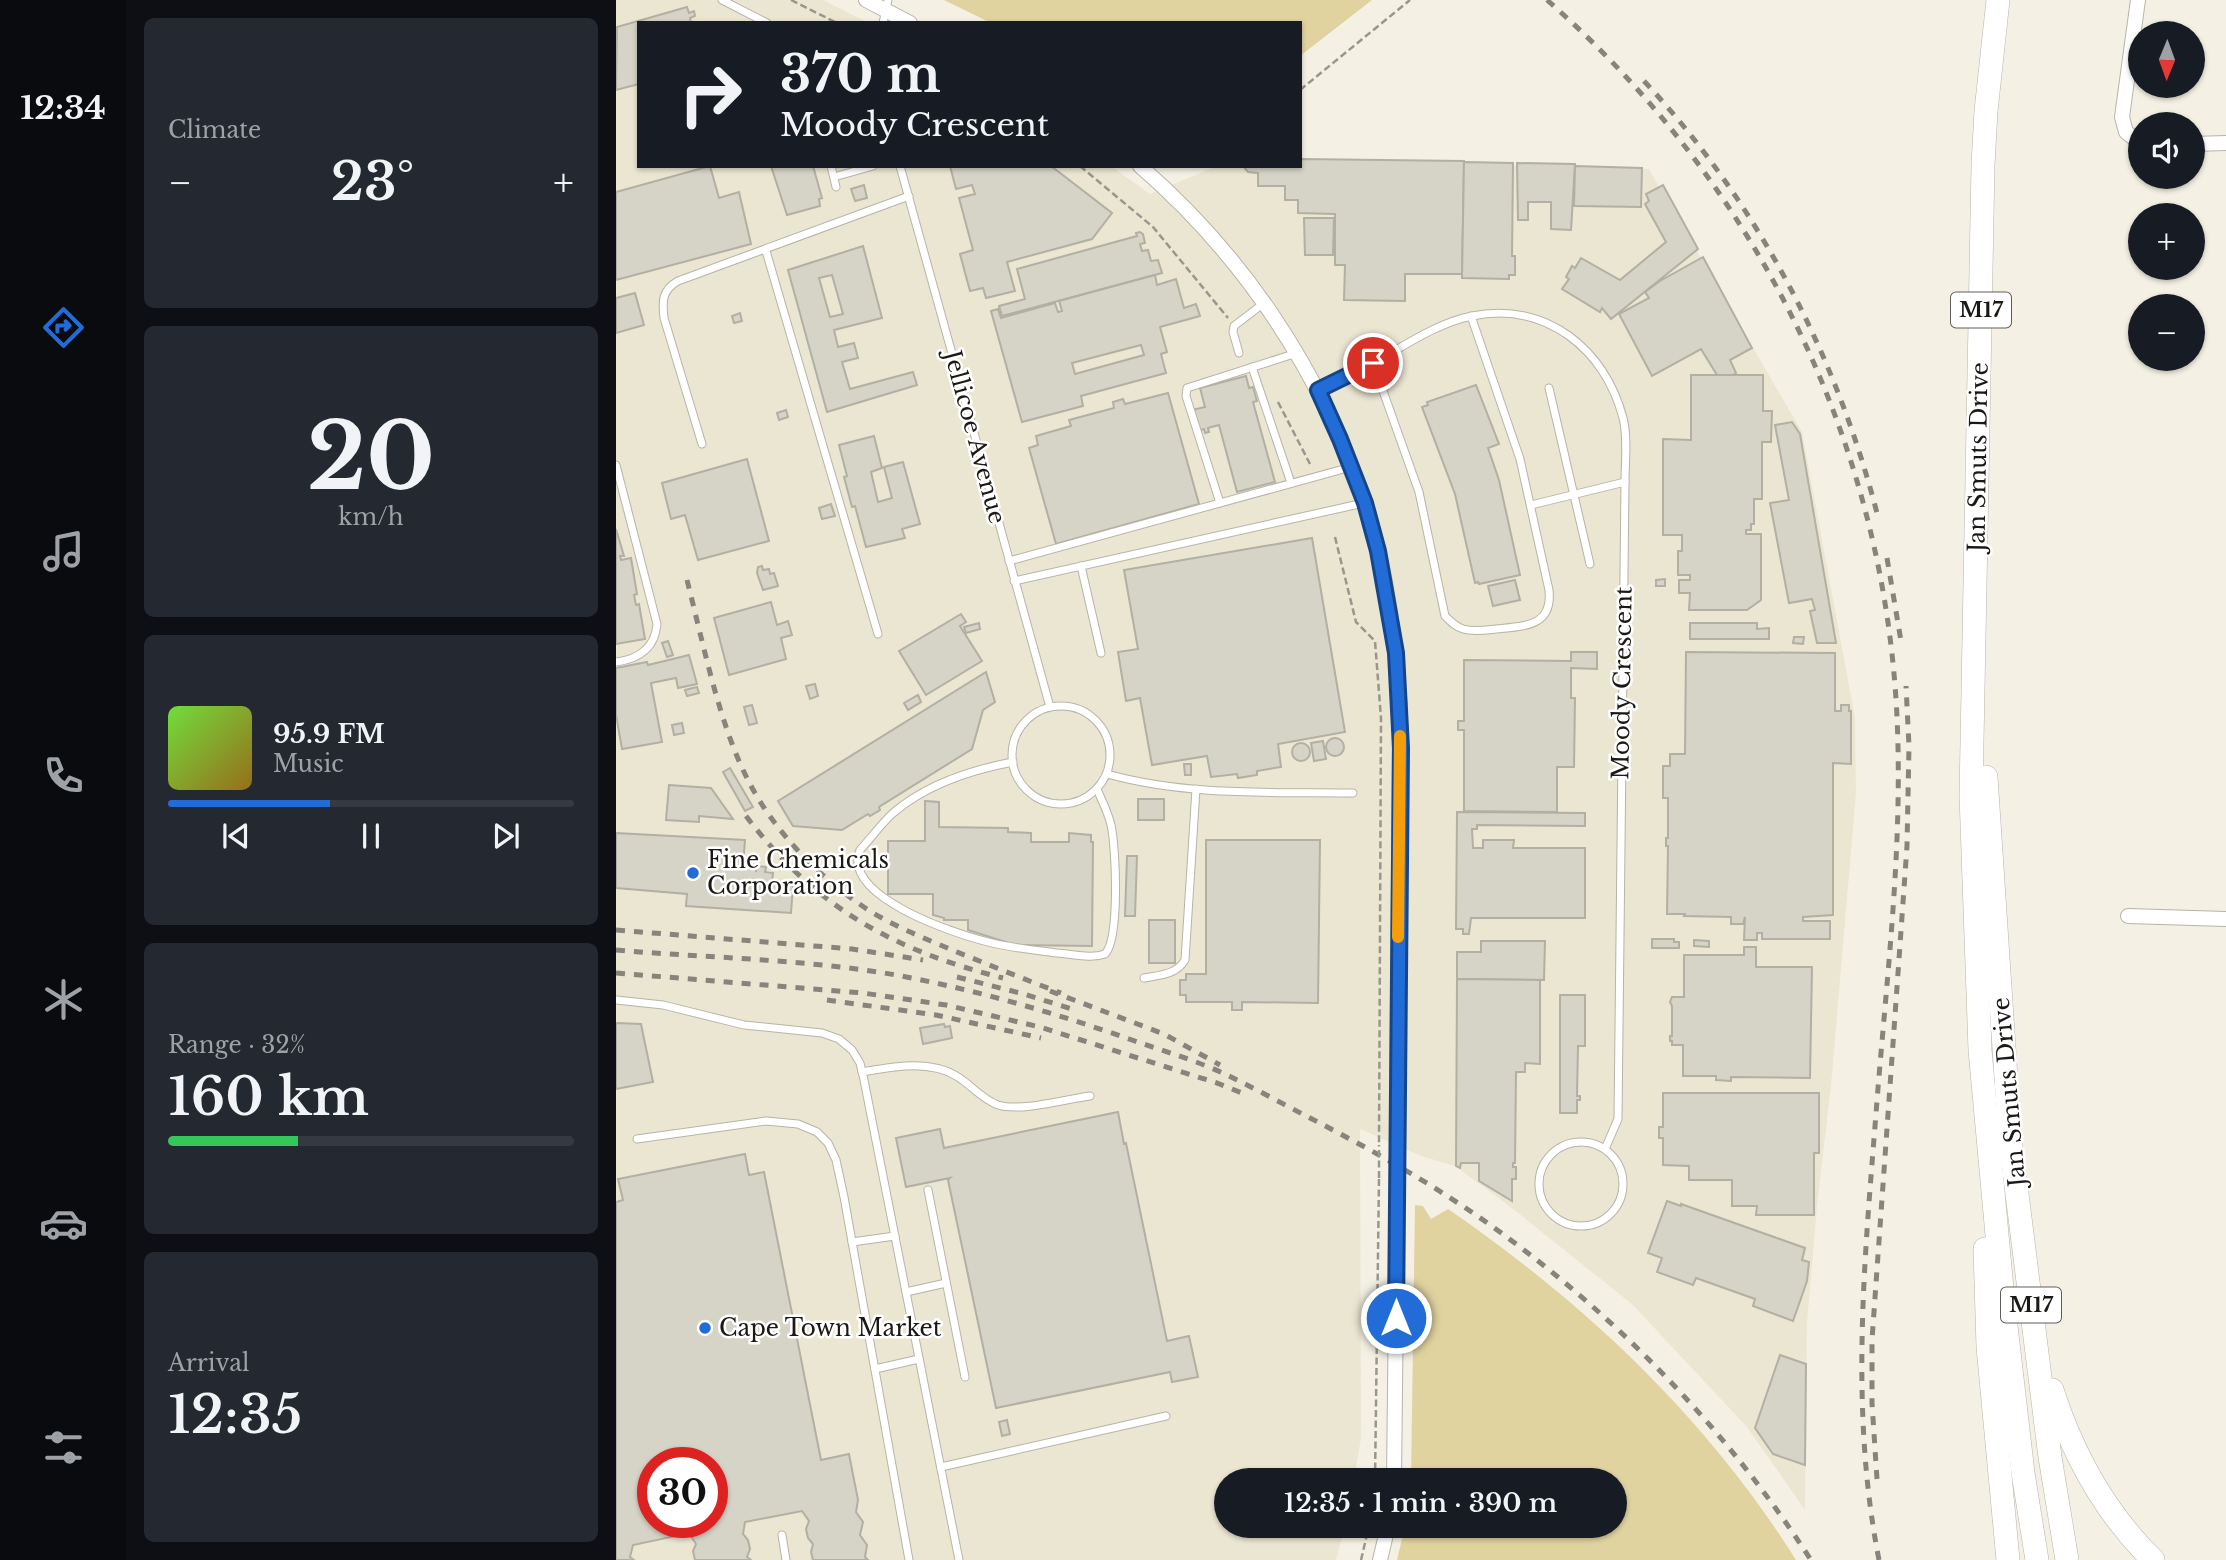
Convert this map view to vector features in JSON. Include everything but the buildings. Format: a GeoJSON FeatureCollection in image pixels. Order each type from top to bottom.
{"type":"FeatureCollection","features":[{"type":"Feature","properties":{"kind":"main road","name":"Jan Smuts Drive"},"geometry":{"type":"LineString","coordinates":[[1998,0],[1983,165],[1972,794],[1980,1050],[1988,1146],[2014,1394],[2037,1560]]}},
{"type":"Feature","properties":{"kind":"main road","name":"Jan Smuts Drive"},"geometry":{"type":"LineString","coordinates":[[1975,621],[2010,1138],[2034,1333],[2067,1560]]}},
{"type":"Feature","properties":{"kind":"main road"},"geometry":{"type":"LineString","coordinates":[[1988,1146],[1984,1251],[1986,1317],[2008,1560]]}},
{"type":"Feature","properties":{"kind":"main road"},"geometry":{"type":"LineString","coordinates":[[2034,1333],[2066,1432],[2086,1473],[2109,1510],[2153,1560]]}},
{"type":"Feature","properties":{"kind":"street"},"geometry":{"type":"LineString","coordinates":[[866,0],[907,21]]}},
{"type":"Feature","properties":{"kind":"street"},"geometry":{"type":"LineString","coordinates":[[2128,134],[2122,117],[2138,0]]}},
{"type":"Feature","properties":{"kind":"street"},"geometry":{"type":"LineString","coordinates":[[2205,144],[2226,143]]}},
{"type":"Feature","properties":{"kind":"street"},"geometry":{"type":"LineString","coordinates":[[1142,168],[1199,221],[1264,302],[1318,390],[1365,503],[1389,605],[1400,709],[1394,1468]]}},
{"type":"Feature","properties":{"kind":"street"},"geometry":{"type":"LineString","coordinates":[[2128,916],[2226,919]]}},
{"type":"Feature","properties":{"kind":"street"},"geometry":{"type":"LineString","coordinates":[[1380,1560],[1385,1538]]}},
{"type":"Feature","properties":{"kind":"lane"},"geometry":{"type":"LineString","coordinates":[[722,0],[763,21]]}},
{"type":"Feature","properties":{"kind":"lane"},"geometry":{"type":"LineString","coordinates":[[832,168],[836,187]]}},
{"type":"Feature","properties":{"kind":"lane"},"geometry":{"type":"LineString","coordinates":[[834,177],[866,168]]}},
{"type":"Feature","properties":{"kind":"lane","name":"Jellicoe Avenue"},"geometry":{"type":"LineString","coordinates":[[901,168],[1049,707]]}},
{"type":"Feature","properties":{"kind":"lane"},"geometry":{"type":"LineString","coordinates":[[702,444],[664,318],[664,295],[667,289],[678,281],[766,251],[909,196]]}},
{"type":"Feature","properties":{"kind":"lane"},"geometry":{"type":"LineString","coordinates":[[766,251],[878,635]]}},
{"type":"Feature","properties":{"kind":"lane"},"geometry":{"type":"LineString","coordinates":[[1238,353],[1234,326],[1264,302]]}},
{"type":"Feature","properties":{"kind":"lane","name":"Moody Crescent"},"geometry":{"type":"LineString","coordinates":[[1318,390],[1431,331],[1471,316],[1514,315],[1542,321],[1564,332],[1586,348],[1604,370],[1624,421],[1618,1119],[1605,1149]]}},
{"type":"Feature","properties":{"kind":"lane"},"geometry":{"type":"LineString","coordinates":[[1373,363],[1419,492],[1445,616],[1461,629],[1474,631],[1529,626],[1540,620],[1547,611],[1549,590],[1520,459],[1471,316]]}},
{"type":"Feature","properties":{"kind":"lane"},"geometry":{"type":"LineString","coordinates":[[1220,503],[1186,391],[1189,386],[1297,353]]}},
{"type":"Feature","properties":{"kind":"lane"},"geometry":{"type":"LineString","coordinates":[[1252,367],[1291,483]]}},
{"type":"Feature","properties":{"kind":"lane"},"geometry":{"type":"LineString","coordinates":[[1549,388],[1590,564]]}},
{"type":"Feature","properties":{"kind":"lane"},"geometry":{"type":"LineString","coordinates":[[616,465],[657,624],[656,636],[646,650],[638,656],[616,662]]}},
{"type":"Feature","properties":{"kind":"lane"},"geometry":{"type":"LineString","coordinates":[[1009,561],[1352,467]]}},
{"type":"Feature","properties":{"kind":"lane"},"geometry":{"type":"LineString","coordinates":[[1531,505],[1625,482]]}},
{"type":"Feature","properties":{"kind":"lane"},"geometry":{"type":"LineString","coordinates":[[1014,581],[1365,503]]}},
{"type":"Feature","properties":{"kind":"lane"},"geometry":{"type":"LineString","coordinates":[[1081,566],[1101,653]]}},
{"type":"Feature","properties":{"kind":"lane"},"geometry":{"type":"LineString","coordinates":[[1068,706],[1085,712],[1099,723],[1108,739],[1111,756],[1107,774],[1097,789],[1082,799],[1064,804],[1046,801],[1030,793],[1019,779],[1013,762],[1013,744],[1020,728],[1033,715],[1049,707],[1068,706]]}},
{"type":"Feature","properties":{"kind":"lane"},"geometry":{"type":"LineString","coordinates":[[1013,762],[980,769],[931,787],[890,816],[860,850],[858,857],[860,874],[873,891],[937,926],[990,943],[1078,955],[1105,954],[1113,940],[1115,864],[1111,825],[1097,789]]}},
{"type":"Feature","properties":{"kind":"lane"},"geometry":{"type":"LineString","coordinates":[[1107,774],[1155,785],[1196,789],[1353,793]]}},
{"type":"Feature","properties":{"kind":"lane"},"geometry":{"type":"LineString","coordinates":[[1144,978],[1171,972],[1180,968],[1185,960],[1196,789]]}},
{"type":"Feature","properties":{"kind":"lane"},"geometry":{"type":"LineString","coordinates":[[616,1000],[663,1005],[744,1025],[822,1033],[839,1039],[852,1050],[860,1063],[959,1560]]}},
{"type":"Feature","properties":{"kind":"lane"},"geometry":{"type":"LineString","coordinates":[[862,1072],[900,1066],[940,1069],[953,1074],[988,1100],[1017,1107],[1090,1096]]}},
{"type":"Feature","properties":{"kind":"lane"},"geometry":{"type":"LineString","coordinates":[[637,1139],[766,1121],[798,1124],[817,1132],[828,1143],[836,1160],[852,1242],[909,1560]]}},
{"type":"Feature","properties":{"kind":"lane"},"geometry":{"type":"LineString","coordinates":[[1577,1142],[1594,1144],[1605,1149],[1616,1159],[1622,1172],[1624,1188],[1611,1215],[1600,1223],[1587,1227],[1571,1226],[1557,1219],[1546,1209],[1540,1195],[1539,1181],[1543,1166],[1550,1155],[1565,1145],[1577,1142]]}},
{"type":"Feature","properties":{"kind":"lane"},"geometry":{"type":"LineString","coordinates":[[928,1190],[965,1377]]}},
{"type":"Feature","properties":{"kind":"lane"},"geometry":{"type":"LineString","coordinates":[[852,1242],[895,1236]]}},
{"type":"Feature","properties":{"kind":"lane"},"geometry":{"type":"LineString","coordinates":[[906,1292],[946,1283]]}},
{"type":"Feature","properties":{"kind":"lane"},"geometry":{"type":"LineString","coordinates":[[875,1369],[919,1359]]}},
{"type":"Feature","properties":{"kind":"lane"},"geometry":{"type":"LineString","coordinates":[[941,1467],[1166,1416]]}},
{"type":"Feature","properties":{"kind":"lane"},"geometry":{"type":"LineString","coordinates":[[782,1535],[786,1560]]}},
{"type":"Feature","properties":{"kind":"path"},"geometry":{"type":"LineString","coordinates":[[791,0],[833,21]]}},
{"type":"Feature","properties":{"kind":"path"},"geometry":{"type":"LineString","coordinates":[[1302,88],[1410,0]]}},
{"type":"Feature","properties":{"kind":"path"},"geometry":{"type":"LineString","coordinates":[[1082,168],[1153,227],[1234,326]]}},
{"type":"Feature","properties":{"kind":"path"},"geometry":{"type":"LineString","coordinates":[[1278,402],[1310,464]]}},
{"type":"Feature","properties":{"kind":"path"},"geometry":{"type":"LineString","coordinates":[[1335,537],[1356,622],[1376,641],[1381,719],[1376,1468]]}},
{"type":"Feature","properties":{"kind":"path"},"geometry":{"type":"LineString","coordinates":[[1361,1560],[1366,1538]]}},
{"type":"Feature","properties":{"kind":"shaded area"},"geometry":{"type":"Polygon","coordinates":[[[616,0],[823,0],[865,21],[637,21],[637,168],[1114,168],[1150,194],[1212,168],[1302,168],[1302,161],[1649,169],[1802,432],[1855,718],[1856,793],[1831,1086],[1807,1322],[1805,1510],[1747,1427],[1632,1304],[1455,1166],[1421,1156],[1360,1129],[1361,1438],[1356,1468],[1214,1468],[1214,1538],[1342,1538],[1336,1560],[616,1560],[616,0]]]}},
{"type":"Feature","properties":{"kind":"shaded area"},"geometry":{"type":"Polygon","coordinates":[[[944,0],[1372,0],[1302,54],[1302,21],[987,21],[944,0]]]}},
{"type":"Feature","properties":{"kind":"shaded area"},"geometry":{"type":"Polygon","coordinates":[[[1415,1205],[1423,1206],[1431,1219],[1448,1209],[1499,1245],[1595,1324],[1683,1411],[1761,1508],[1796,1560],[1397,1560],[1402,1538],[1627,1538],[1627,1468],[1411,1468],[1415,1205]]]}},
{"type":"Feature","properties":{"kind":"railway"},"geometry":{"type":"LineString","coordinates":[[1547,0],[1621,72],[1688,150],[1746,234],[1795,323],[1835,416],[1866,514],[1887,614],[1897,717],[1898,765],[1893,909],[1868,1216],[1862,1331],[1864,1446],[1879,1560]]}},
{"type":"Feature","properties":{"kind":"railway"},"geometry":{"type":"LineString","coordinates":[[1644,81],[1685,128],[1723,178],[1788,284],[1816,340],[1840,398],[1878,517]]}},
{"type":"Feature","properties":{"kind":"railway"},"geometry":{"type":"LineString","coordinates":[[1887,558],[1901,641]]}},
{"type":"Feature","properties":{"kind":"railway"},"geometry":{"type":"LineString","coordinates":[[687,580],[713,683],[738,759],[770,817],[796,849],[842,891],[881,918],[1061,993]]}},
{"type":"Feature","properties":{"kind":"railway"},"geometry":{"type":"LineString","coordinates":[[1877,1479],[1872,1403],[1872,1340],[1907,846],[1909,746],[1906,686]]}},
{"type":"Feature","properties":{"kind":"railway"},"geometry":{"type":"LineString","coordinates":[[746,816],[800,876],[860,921],[926,954],[1003,978]]}},
{"type":"Feature","properties":{"kind":"railway"},"geometry":{"type":"LineString","coordinates":[[616,930],[852,949],[923,960]]}},
{"type":"Feature","properties":{"kind":"railway"},"geometry":{"type":"LineString","coordinates":[[616,950],[827,965],[926,981],[1016,1003],[1074,1021],[1191,1060],[1247,1085],[1358,1144],[1449,1197],[1493,1227],[1584,1299],[1667,1378],[1706,1421],[1778,1512],[1811,1560]]}},
{"type":"Feature","properties":{"kind":"railway"},"geometry":{"type":"LineString","coordinates":[[616,973],[863,993],[946,1005],[1040,1027],[1247,1095]]}},
{"type":"Feature","properties":{"kind":"railway"},"geometry":{"type":"LineString","coordinates":[[957,977],[1078,1011]]}},
{"type":"Feature","properties":{"kind":"railway"},"geometry":{"type":"LineString","coordinates":[[1050,991],[1164,1034],[1220,1065]]}},
{"type":"Feature","properties":{"kind":"railway"},"geometry":{"type":"LineString","coordinates":[[827,1000],[936,1015],[1041,1038]]}},
{"type":"Feature","properties":{"kind":"slow traffic"},"geometry":{"type":"LineString","coordinates":[[1398,937],[1400,736]]}},
{"type":"Feature","properties":{"kind":"place","name":"Fine Chemicals Corporation"},"geometry":{"type":"Point","coordinates":[693,873]}},
{"type":"Feature","properties":{"kind":"place","name":"Cape Town Market"},"geometry":{"type":"Point","coordinates":[705,1328]}},
{"type":"Feature","properties":{"kind":"route"},"geometry":{"type":"LineString","coordinates":[[1373,363],[1318,390],[1365,503],[1378,551],[1396,653],[1401,748],[1398,839],[1396,1318]]}}]}
